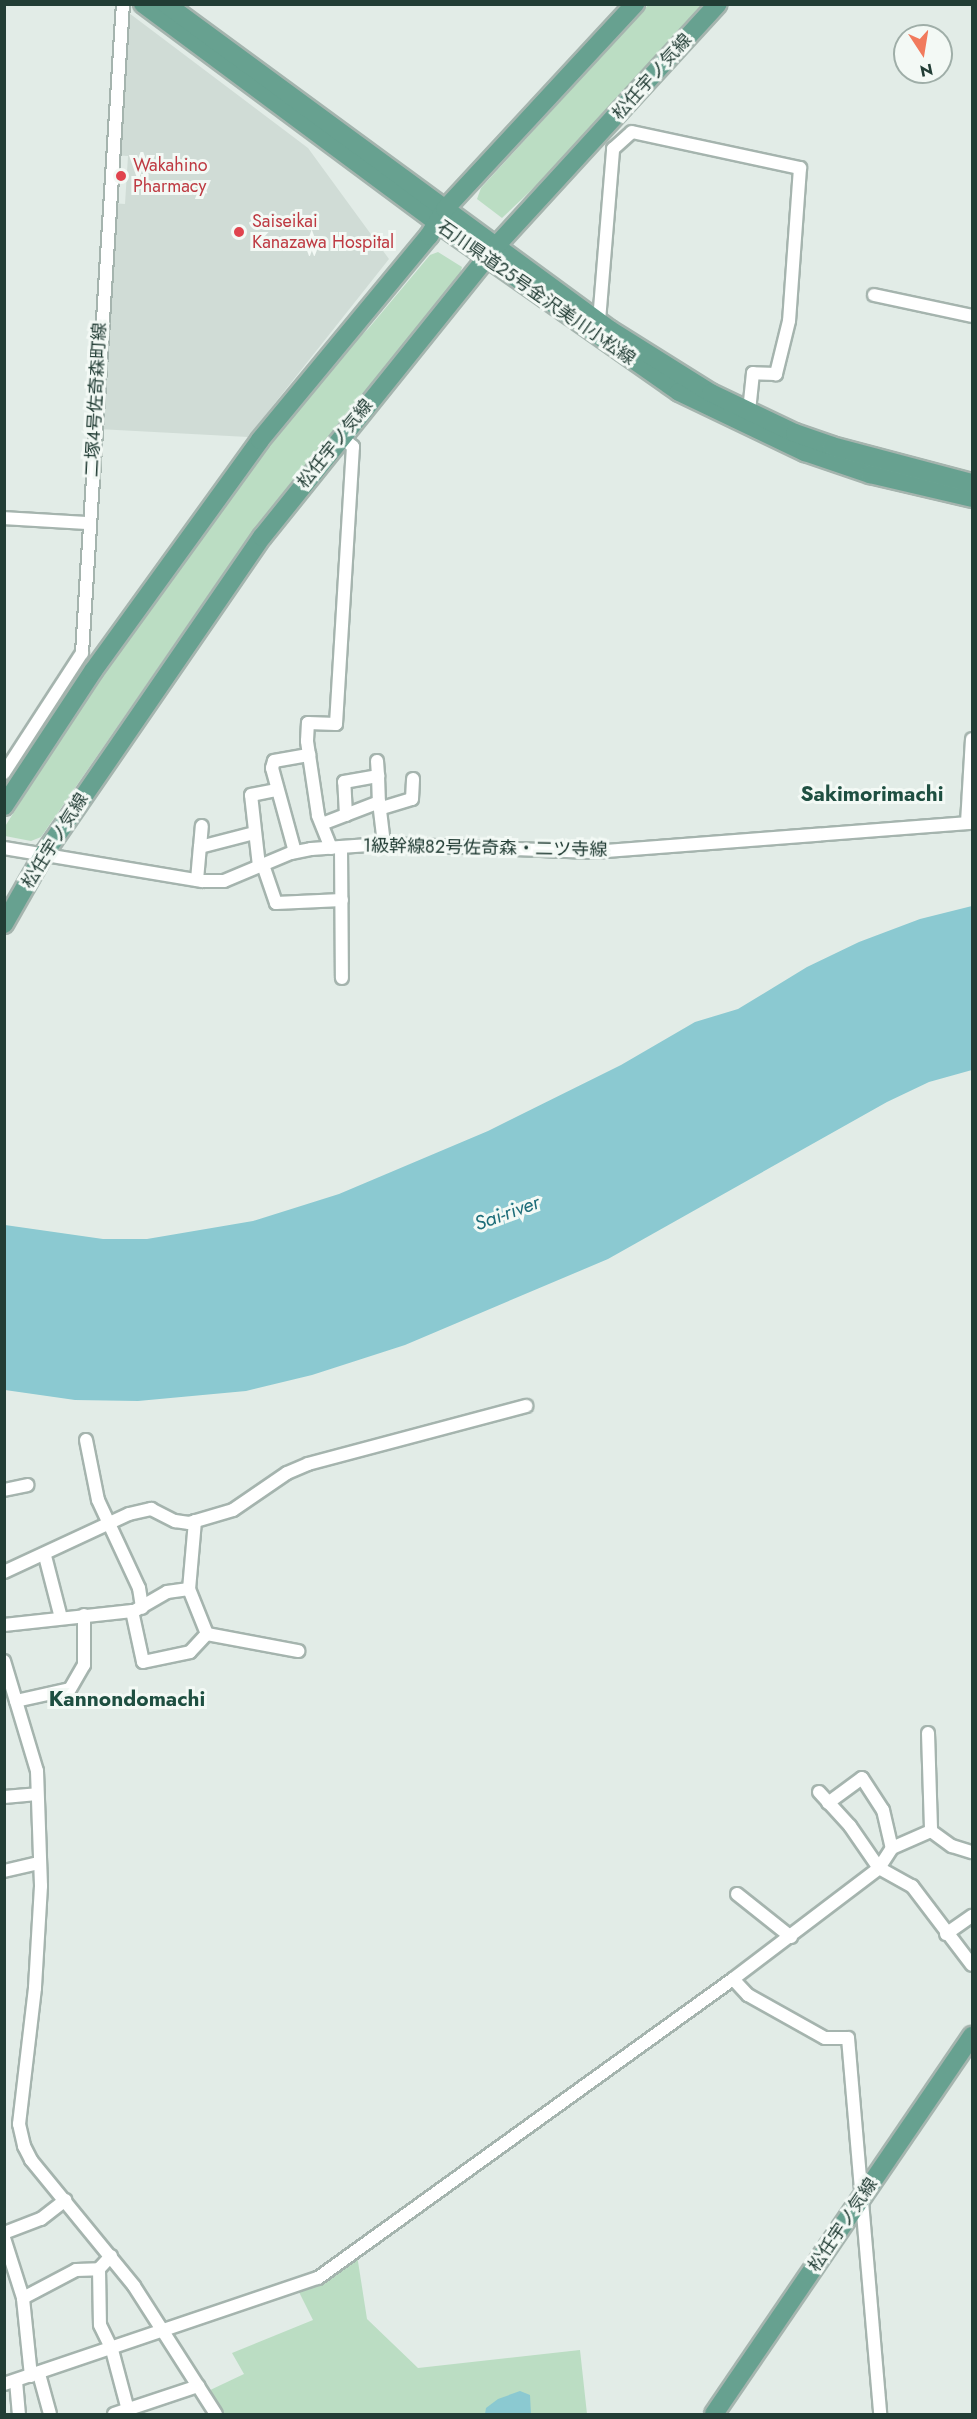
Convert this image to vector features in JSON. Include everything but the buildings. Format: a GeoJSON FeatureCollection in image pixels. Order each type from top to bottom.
{"type":"FeatureCollection","features":[{"type":"Feature","properties":{"kind":"main road","name":"石川県道25号金沢美川小松線"},"geometry":{"type":"LineString","coordinates":[[143,4],[492,252],[648,355],[749,412],[860,456],[972,483]]}},
{"type":"Feature","properties":{"kind":"main road","name":"石川県道25号金沢美川小松線"},"geometry":{"type":"LineString","coordinates":[[166,4],[441,216]]}},
{"type":"Feature","properties":{"kind":"main road"},"geometry":{"type":"LineString","coordinates":[[4,806],[93,671],[260,440],[441,216],[635,4]]}},
{"type":"Feature","properties":{"kind":"main road","name":"松任宇ノ気線"},"geometry":{"type":"LineString","coordinates":[[4,924],[44,854],[262,537],[341,436],[492,252],[718,4]]}},
{"type":"Feature","properties":{"kind":"main road","name":"石川県道25号金沢美川小松線"},"geometry":{"type":"LineString","coordinates":[[492,252],[624,356],[679,392],[739,423],[848,466],[972,498]]}},
{"type":"Feature","properties":{"kind":"main road","name":"松任宇ノ気線"},"geometry":{"type":"LineString","coordinates":[[714,2415],[972,2036]]}},
{"type":"Feature","properties":{"kind":"street","name":"二塚4号佐奇森町線"},"geometry":{"type":"LineString","coordinates":[[4,773],[82,653],[123,4]]}},
{"type":"Feature","properties":{"kind":"street"},"geometry":{"type":"LineString","coordinates":[[599,321],[612,149],[632,132],[800,168],[789,321],[776,374],[753,373],[749,412]]}},
{"type":"Feature","properties":{"kind":"street"},"geometry":{"type":"LineString","coordinates":[[874,296],[972,316]]}},
{"type":"Feature","properties":{"kind":"street"},"geometry":{"type":"LineString","coordinates":[[341,436],[354,447],[336,724],[308,723],[309,755],[322,824],[336,848],[342,900],[342,978]]}},
{"type":"Feature","properties":{"kind":"street"},"geometry":{"type":"LineString","coordinates":[[4,518],[89,523]]}},
{"type":"Feature","properties":{"kind":"street"},"geometry":{"type":"LineString","coordinates":[[82,653],[93,671]]}},
{"type":"Feature","properties":{"kind":"street"},"geometry":{"type":"LineString","coordinates":[[970,823],[972,739]]}},
{"type":"Feature","properties":{"kind":"street"},"geometry":{"type":"LineString","coordinates":[[295,852],[276,790],[274,761],[309,755]]}},
{"type":"Feature","properties":{"kind":"street"},"geometry":{"type":"LineString","coordinates":[[377,761],[384,844]]}},
{"type":"Feature","properties":{"kind":"street"},"geometry":{"type":"LineString","coordinates":[[346,815],[344,782],[378,776]]}},
{"type":"Feature","properties":{"kind":"street"},"geometry":{"type":"LineString","coordinates":[[322,824],[381,805],[412,799],[413,779]]}},
{"type":"Feature","properties":{"kind":"street"},"geometry":{"type":"LineString","coordinates":[[276,790],[251,795],[254,833],[261,866],[276,903],[342,900]]}},
{"type":"Feature","properties":{"kind":"street","name":"1級幹線82号佐奇森・二ツ寺線"},"geometry":{"type":"LineString","coordinates":[[4,848],[197,880],[224,881],[295,852],[384,844],[593,852],[970,823]]}},
{"type":"Feature","properties":{"kind":"street"},"geometry":{"type":"LineString","coordinates":[[197,880],[202,826]]}},
{"type":"Feature","properties":{"kind":"street"},"geometry":{"type":"LineString","coordinates":[[200,847],[254,833]]}},
{"type":"Feature","properties":{"kind":"street"},"geometry":{"type":"LineString","coordinates":[[4,1572],[45,1556],[108,1522],[151,1509],[175,1521],[195,1521],[234,1510],[286,1473],[308,1464],[526,1406]]}},
{"type":"Feature","properties":{"kind":"street"},"geometry":{"type":"LineString","coordinates":[[86,1440],[89,1469],[108,1522],[139,1588],[137,1610],[143,1662],[190,1652],[207,1634]]}},
{"type":"Feature","properties":{"kind":"street"},"geometry":{"type":"LineString","coordinates":[[4,1490],[27,1485]]}},
{"type":"Feature","properties":{"kind":"street"},"geometry":{"type":"LineString","coordinates":[[195,1521],[189,1589],[207,1634]]}},
{"type":"Feature","properties":{"kind":"street"},"geometry":{"type":"LineString","coordinates":[[45,1556],[61,1618]]}},
{"type":"Feature","properties":{"kind":"street"},"geometry":{"type":"LineString","coordinates":[[4,1625],[137,1610],[167,1592],[189,1589]]}},
{"type":"Feature","properties":{"kind":"street"},"geometry":{"type":"LineString","coordinates":[[16,1701],[70,1689],[84,1665],[84,1615]]}},
{"type":"Feature","properties":{"kind":"street"},"geometry":{"type":"LineString","coordinates":[[207,1634],[298,1651]]}},
{"type":"Feature","properties":{"kind":"street"},"geometry":{"type":"LineString","coordinates":[[5,1662],[37,1771],[39,1863],[35,1988],[19,2124],[32,2160],[111,2256],[165,2333],[216,2415]]}},
{"type":"Feature","properties":{"kind":"street"},"geometry":{"type":"LineString","coordinates":[[928,1733],[931,1831]]}},
{"type":"Feature","properties":{"kind":"street"},"geometry":{"type":"LineString","coordinates":[[828,1803],[862,1778],[883,1810],[892,1848]]}},
{"type":"Feature","properties":{"kind":"street"},"geometry":{"type":"LineString","coordinates":[[819,1792],[879,1868],[912,1886],[946,1934],[972,1965]]}},
{"type":"Feature","properties":{"kind":"street"},"geometry":{"type":"LineString","coordinates":[[4,1797],[37,1794]]}},
{"type":"Feature","properties":{"kind":"street"},"geometry":{"type":"LineString","coordinates":[[19,2415],[10,2383],[165,2333],[318,2278],[791,1937],[879,1868],[892,1848],[931,1831]]}},
{"type":"Feature","properties":{"kind":"street"},"geometry":{"type":"LineString","coordinates":[[931,1831],[952,1846],[972,1852]]}},
{"type":"Feature","properties":{"kind":"street"},"geometry":{"type":"LineString","coordinates":[[4,1871],[39,1863]]}},
{"type":"Feature","properties":{"kind":"street"},"geometry":{"type":"LineString","coordinates":[[737,1894],[791,1937]]}},
{"type":"Feature","properties":{"kind":"street"},"geometry":{"type":"LineString","coordinates":[[946,1934],[972,1916]]}},
{"type":"Feature","properties":{"kind":"street"},"geometry":{"type":"LineString","coordinates":[[734,1979],[748,1995],[825,2038],[849,2038],[880,2415]]}},
{"type":"Feature","properties":{"kind":"street"},"geometry":{"type":"LineString","coordinates":[[4,2233],[41,2219],[65,2200]]}},
{"type":"Feature","properties":{"kind":"street"},"geometry":{"type":"LineString","coordinates":[[4,2238],[23,2298],[35,2375],[50,2415]]}},
{"type":"Feature","properties":{"kind":"street"},"geometry":{"type":"LineString","coordinates":[[111,2256],[99,2269],[100,2325],[112,2350],[129,2413]]}},
{"type":"Feature","properties":{"kind":"street"},"geometry":{"type":"LineString","coordinates":[[23,2298],[76,2270],[99,2269]]}},
{"type":"Feature","properties":{"kind":"street"},"geometry":{"type":"LineString","coordinates":[[114,2415],[129,2413],[198,2386]]}},
{"type":"Feature","properties":{"kind":"shaded area","name":"Saiseikai Kanazawa Hospital"},"geometry":{"type":"Polygon","coordinates":[[[125,10],[308,148],[389,259],[248,437],[98,429],[111,203],[125,204],[128,156],[113,155],[125,10]]]}},
{"type":"Feature","properties":{"kind":"green space"},"geometry":{"type":"Polygon","coordinates":[[[648,5],[708,5],[585,139],[502,218],[477,199],[481,188],[648,5]]]}},
{"type":"Feature","properties":{"kind":"green space"},"geometry":{"type":"Polygon","coordinates":[[[438,252],[462,267],[460,275],[232,561],[41,837],[31,841],[5,836],[4,828],[107,664],[258,456],[332,362],[368,329],[430,255],[438,252]]]}},
{"type":"Feature","properties":{"kind":"green space"},"geometry":{"type":"Polygon","coordinates":[[[357,2255],[367,2319],[418,2368],[580,2350],[587,2414],[221,2414],[206,2392],[244,2374],[232,2353],[313,2320],[299,2292],[357,2255]]]}},
{"type":"Feature","properties":{"kind":"water","name":"Sai-river"},"geometry":{"type":"Polygon","coordinates":[[[972,906],[972,1070],[929,1082],[887,1102],[608,1259],[405,1345],[312,1375],[246,1391],[138,1401],[75,1400],[5,1390],[5,1225],[103,1239],[147,1239],[253,1221],[339,1194],[488,1131],[621,1065],[695,1022],[738,1009],[807,967],[859,942],[920,919],[972,906]]]}},
{"type":"Feature","properties":{"kind":"water"},"geometry":{"type":"Polygon","coordinates":[[[520,2391],[530,2395],[531,2414],[485,2414],[486,2408],[498,2399],[520,2391]]]}},
{"type":"Feature","properties":{"kind":"place","name":"Wakahino Pharmacy"},"geometry":{"type":"Point","coordinates":[121,176]}},
{"type":"Feature","properties":{"kind":"place","name":"Saiseikai Kanazawa Hospital"},"geometry":{"type":"Point","coordinates":[239,232]}},
{"type":"Feature","properties":{"kind":"district","name":"Sakimorimachi"},"geometry":{"type":"Point","coordinates":[872,794]}},
{"type":"Feature","properties":{"kind":"district","name":"Kannondomachi"},"geometry":{"type":"Point","coordinates":[127,1699]}}]}
